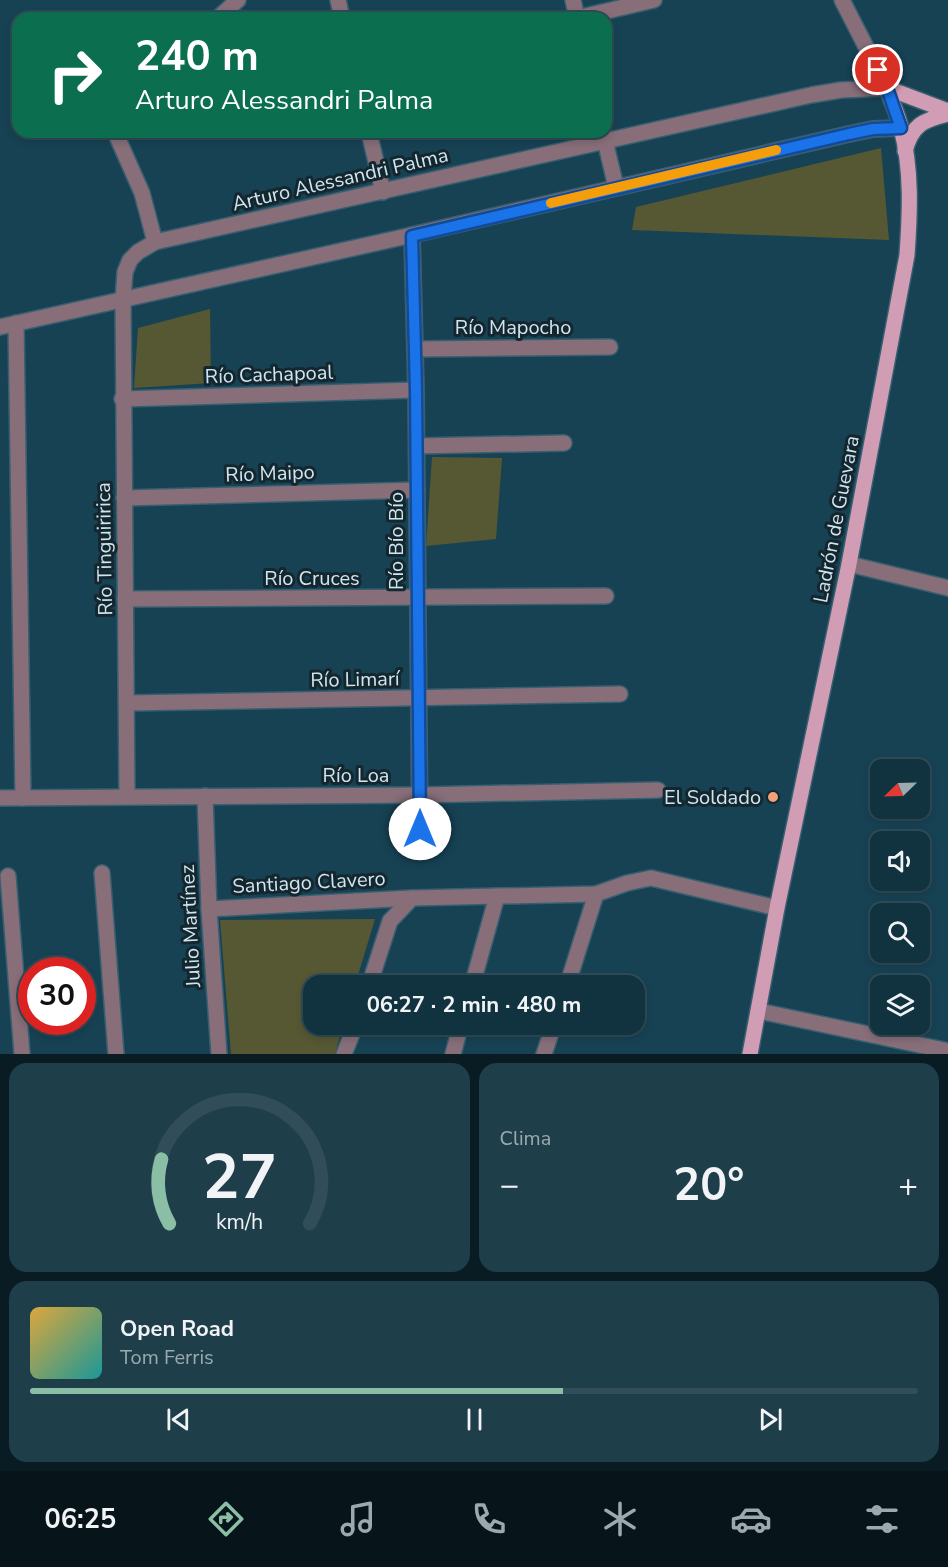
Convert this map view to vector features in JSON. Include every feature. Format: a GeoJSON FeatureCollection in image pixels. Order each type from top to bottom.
{"type":"FeatureCollection","features":[{"type":"Feature","properties":{"kind":"main road"},"geometry":{"type":"LineString","coordinates":[[887,88],[948,113]]}},
{"type":"Feature","properties":{"kind":"main road","name":"Ladrón de Guevara"},"geometry":{"type":"LineString","coordinates":[[750,1054],[777,908],[849,564],[907,255],[911,205],[905,151],[901,128],[887,88]]}},
{"type":"Feature","properties":{"kind":"main road"},"geometry":{"type":"LineString","coordinates":[[905,151],[909,135],[919,124],[948,113]]}},
{"type":"Feature","properties":{"kind":"street"},"geometry":{"type":"LineString","coordinates":[[225,12],[238,0]]}},
{"type":"Feature","properties":{"kind":"street"},"geometry":{"type":"LineString","coordinates":[[603,12],[654,0]]}},
{"type":"Feature","properties":{"kind":"street","name":"Ladrón de Guevara"},"geometry":{"type":"LineString","coordinates":[[842,0],[887,88]]}},
{"type":"Feature","properties":{"kind":"street","name":"Arturo Alessandri Palma"},"geometry":{"type":"LineString","coordinates":[[612,134],[811,94],[887,88]]}},
{"type":"Feature","properties":{"kind":"street"},"geometry":{"type":"LineString","coordinates":[[0,327],[412,236],[849,134],[873,129],[901,128]]}},
{"type":"Feature","properties":{"kind":"street"},"geometry":{"type":"LineString","coordinates":[[118,138],[142,193],[155,242]]}},
{"type":"Feature","properties":{"kind":"street"},"geometry":{"type":"LineString","coordinates":[[370,138],[383,192]]}},
{"type":"Feature","properties":{"kind":"street","name":"Arturo Alessandri Palma"},"geometry":{"type":"LineString","coordinates":[[123,300],[125,272],[130,260],[138,252],[155,242],[383,192],[596,138]]}},
{"type":"Feature","properties":{"kind":"street"},"geometry":{"type":"LineString","coordinates":[[604,138],[616,187]]}},
{"type":"Feature","properties":{"kind":"street","name":"Río Bío Bío"},"geometry":{"type":"LineString","coordinates":[[412,236],[416,349],[420,846]]}},
{"type":"Feature","properties":{"kind":"street","name":"Río Tinguiririca"},"geometry":{"type":"LineString","coordinates":[[123,300],[127,797]]}},
{"type":"Feature","properties":{"kind":"street"},"geometry":{"type":"LineString","coordinates":[[16,323],[23,798]]}},
{"type":"Feature","properties":{"kind":"street","name":"Río Mapocho"},"geometry":{"type":"LineString","coordinates":[[416,349],[610,347]]}},
{"type":"Feature","properties":{"kind":"street","name":"Río Cachapoal"},"geometry":{"type":"LineString","coordinates":[[122,399],[416,390]]}},
{"type":"Feature","properties":{"kind":"street"},"geometry":{"type":"LineString","coordinates":[[417,446],[564,443]]}},
{"type":"Feature","properties":{"kind":"street","name":"Río Maipo"},"geometry":{"type":"LineString","coordinates":[[124,498],[417,490]]}},
{"type":"Feature","properties":{"kind":"street"},"geometry":{"type":"LineString","coordinates":[[849,564],[948,588]]}},
{"type":"Feature","properties":{"kind":"street","name":"Río Cruces"},"geometry":{"type":"LineString","coordinates":[[125,599],[606,596]]}},
{"type":"Feature","properties":{"kind":"street","name":"Río Limarí"},"geometry":{"type":"LineString","coordinates":[[127,703],[620,694]]}},
{"type":"Feature","properties":{"kind":"street","name":"Río Loa"},"geometry":{"type":"LineString","coordinates":[[0,798],[420,795],[658,790]]}},
{"type":"Feature","properties":{"kind":"street","name":"Julio Martínez"},"geometry":{"type":"LineString","coordinates":[[205,796],[209,909],[219,1054]]}},
{"type":"Feature","properties":{"kind":"street"},"geometry":{"type":"LineString","coordinates":[[102,873],[116,1054]]}},
{"type":"Feature","properties":{"kind":"street"},"geometry":{"type":"LineString","coordinates":[[8,876],[22,1054]]}},
{"type":"Feature","properties":{"kind":"street","name":"Santiago Clavero"},"geometry":{"type":"LineString","coordinates":[[209,909],[412,898],[596,894],[627,883],[651,878],[777,908]]}},
{"type":"Feature","properties":{"kind":"street"},"geometry":{"type":"LineString","coordinates":[[570,975],[596,894]]}},
{"type":"Feature","properties":{"kind":"street"},"geometry":{"type":"LineString","coordinates":[[475,975],[497,896]]}},
{"type":"Feature","properties":{"kind":"street"},"geometry":{"type":"LineString","coordinates":[[373,975],[390,921],[412,898]]}},
{"type":"Feature","properties":{"kind":"street"},"geometry":{"type":"LineString","coordinates":[[759,1011],[948,1051]]}},
{"type":"Feature","properties":{"kind":"street"},"geometry":{"type":"LineString","coordinates":[[344,1054],[352,1035]]}},
{"type":"Feature","properties":{"kind":"street"},"geometry":{"type":"LineString","coordinates":[[453,1054],[458,1035]]}},
{"type":"Feature","properties":{"kind":"street"},"geometry":{"type":"LineString","coordinates":[[544,1054],[550,1035]]}},
{"type":"Feature","properties":{"kind":"green space"},"geometry":{"type":"Polygon","coordinates":[[[881,148],[889,240],[632,230],[636,207],[881,148]]]}},
{"type":"Feature","properties":{"kind":"green space"},"geometry":{"type":"Polygon","coordinates":[[[210,309],[211,383],[134,388],[138,328],[210,309]]]}},
{"type":"Feature","properties":{"kind":"green space"},"geometry":{"type":"Polygon","coordinates":[[[432,457],[502,458],[496,539],[426,546],[432,457]]]}},
{"type":"Feature","properties":{"kind":"green space"},"geometry":{"type":"Polygon","coordinates":[[[375,919],[358,975],[303,975],[303,1035],[340,1035],[335,1054],[231,1054],[220,920],[375,919]]]}},
{"type":"Feature","properties":{"kind":"slow traffic"},"geometry":{"type":"LineString","coordinates":[[551,203],[776,150]]}},
{"type":"Feature","properties":{"kind":"place","name":"El Soldado"},"geometry":{"type":"Point","coordinates":[773,797]}},
{"type":"Feature","properties":{"kind":"route"},"geometry":{"type":"LineString","coordinates":[[420,829],[416,349],[412,236],[849,134],[873,129],[901,128],[878,70]]}}]}
